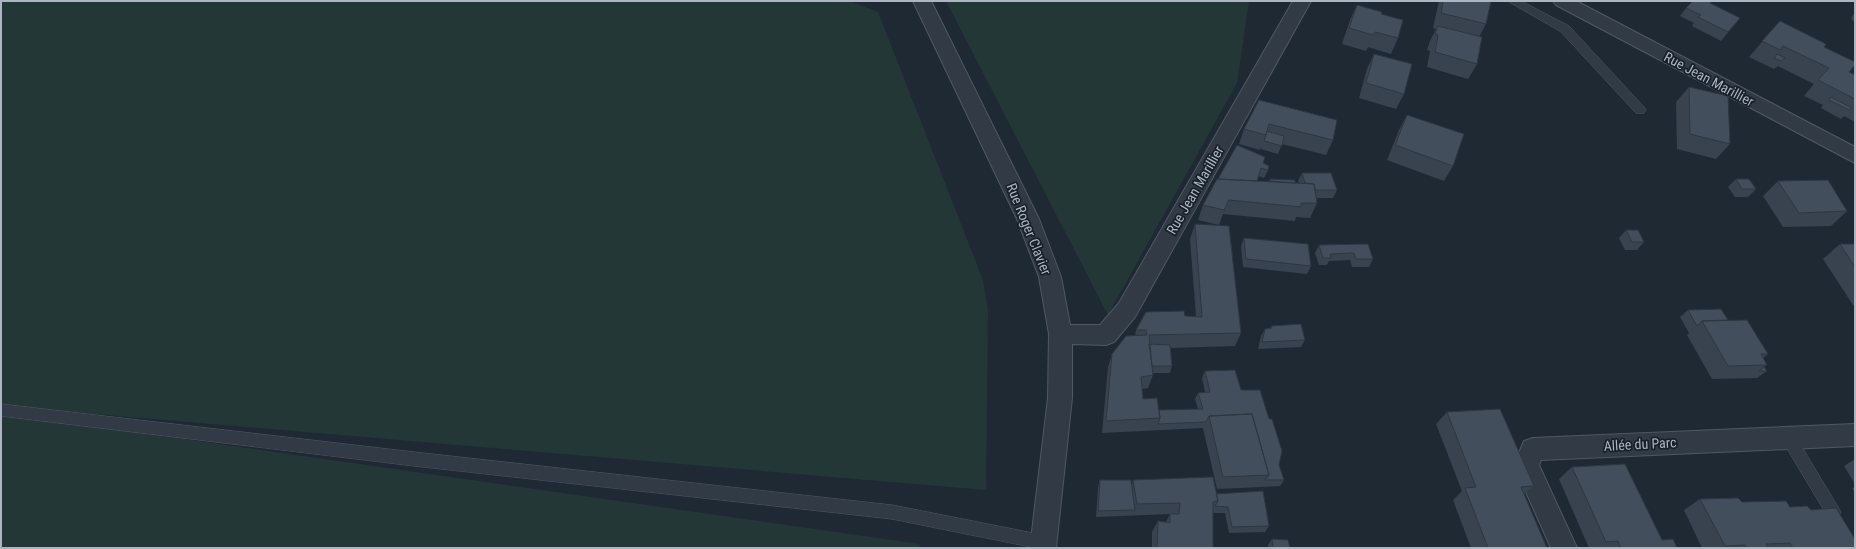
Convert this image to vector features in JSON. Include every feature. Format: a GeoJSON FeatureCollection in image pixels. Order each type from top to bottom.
{"type":"FeatureCollection","features":[{"type":"Feature","properties":{"kind":"street","name":"Rue Roger Clavier"},"geometry":{"type":"LineString","coordinates":[[922,1],[1028,219],[1050,277],[1060,334],[1060,398],[1043,545]]}},
{"type":"Feature","properties":{"kind":"street","name":"Rue Jean Marillier"},"geometry":{"type":"LineString","coordinates":[[1060,334],[1106,335],[1127,310],[1302,1]]}},
{"type":"Feature","properties":{"kind":"street","name":"Rue Jean Marillier"},"geometry":{"type":"LineString","coordinates":[[1562,1],[1855,156]]}},
{"type":"Feature","properties":{"kind":"street","name":"Allée du Parc"},"geometry":{"type":"LineString","coordinates":[[1564,548],[1526,465],[1533,449],[1855,435]]}},
{"type":"Feature","properties":{"kind":"lane"},"geometry":{"type":"LineString","coordinates":[[1513,1],[1565,29],[1640,110]]}},
{"type":"Feature","properties":{"kind":"lane"},"geometry":{"type":"LineString","coordinates":[[1,410],[414,459],[892,512],[1043,545]]}},
{"type":"Feature","properties":{"kind":"lane"},"geometry":{"type":"LineString","coordinates":[[1788,437],[1833,512]]}},
{"type":"Feature","properties":{"kind":"shaded area"},"geometry":{"type":"Polygon","coordinates":[[[1,1],[850,1],[878,12],[983,280],[988,310],[986,490],[1,406],[1,1]]]}},
{"type":"Feature","properties":{"kind":"shaded area"},"geometry":{"type":"Polygon","coordinates":[[[946,1],[1249,1],[1237,83],[1108,315],[946,1]]]}},
{"type":"Feature","properties":{"kind":"shaded area"},"geometry":{"type":"Polygon","coordinates":[[[1,413],[920,544],[919,548],[1,548],[1,413]]]}},
{"type":"Feature","properties":{"kind":"building"},"geometry":{"type":"Polygon","coordinates":[[[1443,1],[1491,1],[1486,24],[1441,13],[1443,1]]]}},
{"type":"Feature","properties":{"kind":"building"},"geometry":{"type":"Polygon","coordinates":[[[1693,1],[1712,1],[1710,3],[1740,18],[1728,32],[1698,17],[1701,15],[1686,8],[1693,1]]]}},
{"type":"Feature","properties":{"kind":"building"},"geometry":{"type":"Polygon","coordinates":[[[1357,5],[1403,20],[1398,38],[1375,32],[1373,35],[1349,28],[1357,5]]]}},
{"type":"Feature","properties":{"kind":"building"},"geometry":{"type":"Polygon","coordinates":[[[1780,21],[1826,44],[1824,47],[1855,62],[1855,65],[1849,72],[1855,75],[1855,99],[1818,80],[1829,68],[1783,46],[1780,50],[1762,41],[1780,21]]]}},
{"type":"Feature","properties":{"kind":"building"},"geometry":{"type":"Polygon","coordinates":[[[1438,26],[1482,37],[1477,64],[1435,52],[1438,35],[1435,34],[1438,26]]]}},
{"type":"Feature","properties":{"kind":"building"},"geometry":{"type":"Polygon","coordinates":[[[1374,54],[1412,64],[1404,94],[1366,83],[1374,54]]]}},
{"type":"Feature","properties":{"kind":"building"},"geometry":{"type":"Polygon","coordinates":[[[1777,54],[1785,58],[1781,61],[1774,58],[1777,54]]]}},
{"type":"Feature","properties":{"kind":"building"},"geometry":{"type":"Polygon","coordinates":[[[1689,87],[1728,96],[1730,144],[1690,134],[1689,87]]]}},
{"type":"Feature","properties":{"kind":"building"},"geometry":{"type":"Polygon","coordinates":[[[1831,97],[1852,108],[1849,110],[1829,100],[1831,97]]]}},
{"type":"Feature","properties":{"kind":"building"},"geometry":{"type":"Polygon","coordinates":[[[1259,100],[1337,120],[1333,140],[1269,124],[1266,135],[1244,129],[1259,100]]]}},
{"type":"Feature","properties":{"kind":"building"},"geometry":{"type":"Polygon","coordinates":[[[1407,115],[1464,134],[1453,166],[1395,145],[1407,115]]]}},
{"type":"Feature","properties":{"kind":"building"},"geometry":{"type":"Polygon","coordinates":[[[1267,131],[1284,136],[1282,146],[1264,141],[1267,131]]]}},
{"type":"Feature","properties":{"kind":"building"},"geometry":{"type":"Polygon","coordinates":[[[1237,145],[1265,157],[1263,163],[1269,166],[1268,170],[1261,168],[1257,181],[1218,179],[1237,145]]]}},
{"type":"Feature","properties":{"kind":"building"},"geometry":{"type":"Polygon","coordinates":[[[1302,173],[1331,173],[1337,190],[1315,190],[1314,184],[1305,183],[1302,173]]]}},
{"type":"Feature","properties":{"kind":"building"},"geometry":{"type":"Polygon","coordinates":[[[1217,179],[1314,184],[1317,203],[1301,203],[1301,207],[1229,200],[1224,210],[1203,205],[1217,179]]]}},
{"type":"Feature","properties":{"kind":"building"},"geometry":{"type":"Polygon","coordinates":[[[1270,179],[1295,180],[1295,183],[1270,181],[1270,179]]]}},
{"type":"Feature","properties":{"kind":"building"},"geometry":{"type":"Polygon","coordinates":[[[1736,179],[1749,179],[1756,189],[1742,189],[1736,179]]]}},
{"type":"Feature","properties":{"kind":"building"},"geometry":{"type":"Polygon","coordinates":[[[1828,180],[1847,211],[1799,213],[1778,181],[1828,180]]]}},
{"type":"Feature","properties":{"kind":"building"},"geometry":{"type":"Polygon","coordinates":[[[1195,224],[1229,226],[1241,333],[1149,335],[1153,375],[1141,377],[1143,399],[1157,398],[1160,418],[1106,421],[1112,354],[1126,336],[1147,335],[1146,330],[1136,330],[1146,312],[1184,311],[1185,316],[1202,317],[1195,224]]]}},
{"type":"Feature","properties":{"kind":"building"},"geometry":{"type":"Polygon","coordinates":[[[1626,230],[1638,230],[1644,242],[1632,242],[1626,230]]]}},
{"type":"Feature","properties":{"kind":"building"},"geometry":{"type":"Polygon","coordinates":[[[1244,238],[1308,244],[1311,266],[1246,259],[1244,238]]]}},
{"type":"Feature","properties":{"kind":"building"},"geometry":{"type":"Polygon","coordinates":[[[1368,244],[1373,259],[1356,259],[1354,253],[1330,254],[1331,258],[1323,258],[1319,245],[1368,244]]]}},
{"type":"Feature","properties":{"kind":"building"},"geometry":{"type":"Polygon","coordinates":[[[1840,244],[1855,244],[1855,267],[1840,244]]]}},
{"type":"Feature","properties":{"kind":"building"},"geometry":{"type":"Polygon","coordinates":[[[1721,309],[1728,320],[1702,321],[1697,326],[1688,310],[1721,309]]]}},
{"type":"Feature","properties":{"kind":"building"},"geometry":{"type":"Polygon","coordinates":[[[1747,320],[1768,354],[1761,354],[1767,365],[1728,366],[1702,321],[1747,320]]]}},
{"type":"Feature","properties":{"kind":"building"},"geometry":{"type":"Polygon","coordinates":[[[1301,324],[1305,340],[1262,342],[1265,329],[1272,328],[1271,326],[1301,324]]]}},
{"type":"Feature","properties":{"kind":"building"},"geometry":{"type":"Polygon","coordinates":[[[1149,344],[1170,345],[1172,366],[1152,366],[1149,344]]]}},
{"type":"Feature","properties":{"kind":"building"},"geometry":{"type":"Polygon","coordinates":[[[1764,367],[1767,371],[1759,371],[1764,367]]]}},
{"type":"Feature","properties":{"kind":"building"},"geometry":{"type":"Polygon","coordinates":[[[1235,370],[1241,390],[1260,390],[1269,419],[1272,419],[1282,451],[1279,465],[1284,480],[1265,480],[1269,475],[1252,414],[1209,416],[1206,422],[1158,424],[1160,418],[1159,410],[1203,409],[1198,393],[1210,392],[1205,371],[1235,370]]]}},
{"type":"Feature","properties":{"kind":"building"},"geometry":{"type":"Polygon","coordinates":[[[1500,409],[1534,486],[1521,487],[1547,548],[1488,548],[1465,488],[1476,487],[1447,412],[1500,409]]]}},
{"type":"Feature","properties":{"kind":"building"},"geometry":{"type":"Polygon","coordinates":[[[1252,414],[1269,475],[1223,477],[1209,416],[1252,414]]]}},
{"type":"Feature","properties":{"kind":"building"},"geometry":{"type":"Polygon","coordinates":[[[1625,464],[1662,540],[1673,539],[1677,548],[1621,548],[1618,541],[1606,542],[1572,467],[1625,464]]]}},
{"type":"Feature","properties":{"kind":"building"},"geometry":{"type":"Polygon","coordinates":[[[1213,477],[1218,501],[1213,502],[1213,548],[1157,548],[1158,521],[1170,523],[1170,514],[1179,514],[1180,503],[1137,504],[1133,480],[1213,477]]]}},
{"type":"Feature","properties":{"kind":"building"},"geometry":{"type":"Polygon","coordinates":[[[1100,480],[1131,480],[1135,510],[1098,511],[1100,480]]]}},
{"type":"Feature","properties":{"kind":"building"},"geometry":{"type":"Polygon","coordinates":[[[1263,491],[1269,526],[1232,527],[1228,507],[1215,506],[1218,501],[1216,494],[1263,491]]]}},
{"type":"Feature","properties":{"kind":"building"},"geometry":{"type":"Polygon","coordinates":[[[1738,498],[1742,502],[1786,501],[1790,507],[1807,506],[1811,510],[1836,508],[1855,539],[1855,548],[1793,548],[1790,543],[1766,544],[1768,548],[1747,548],[1745,545],[1725,546],[1700,499],[1738,498]]]}},
{"type":"Feature","properties":{"kind":"building"},"geometry":{"type":"Polygon","coordinates":[[[1272,539],[1288,540],[1290,548],[1273,548],[1272,539]]]}}]}
